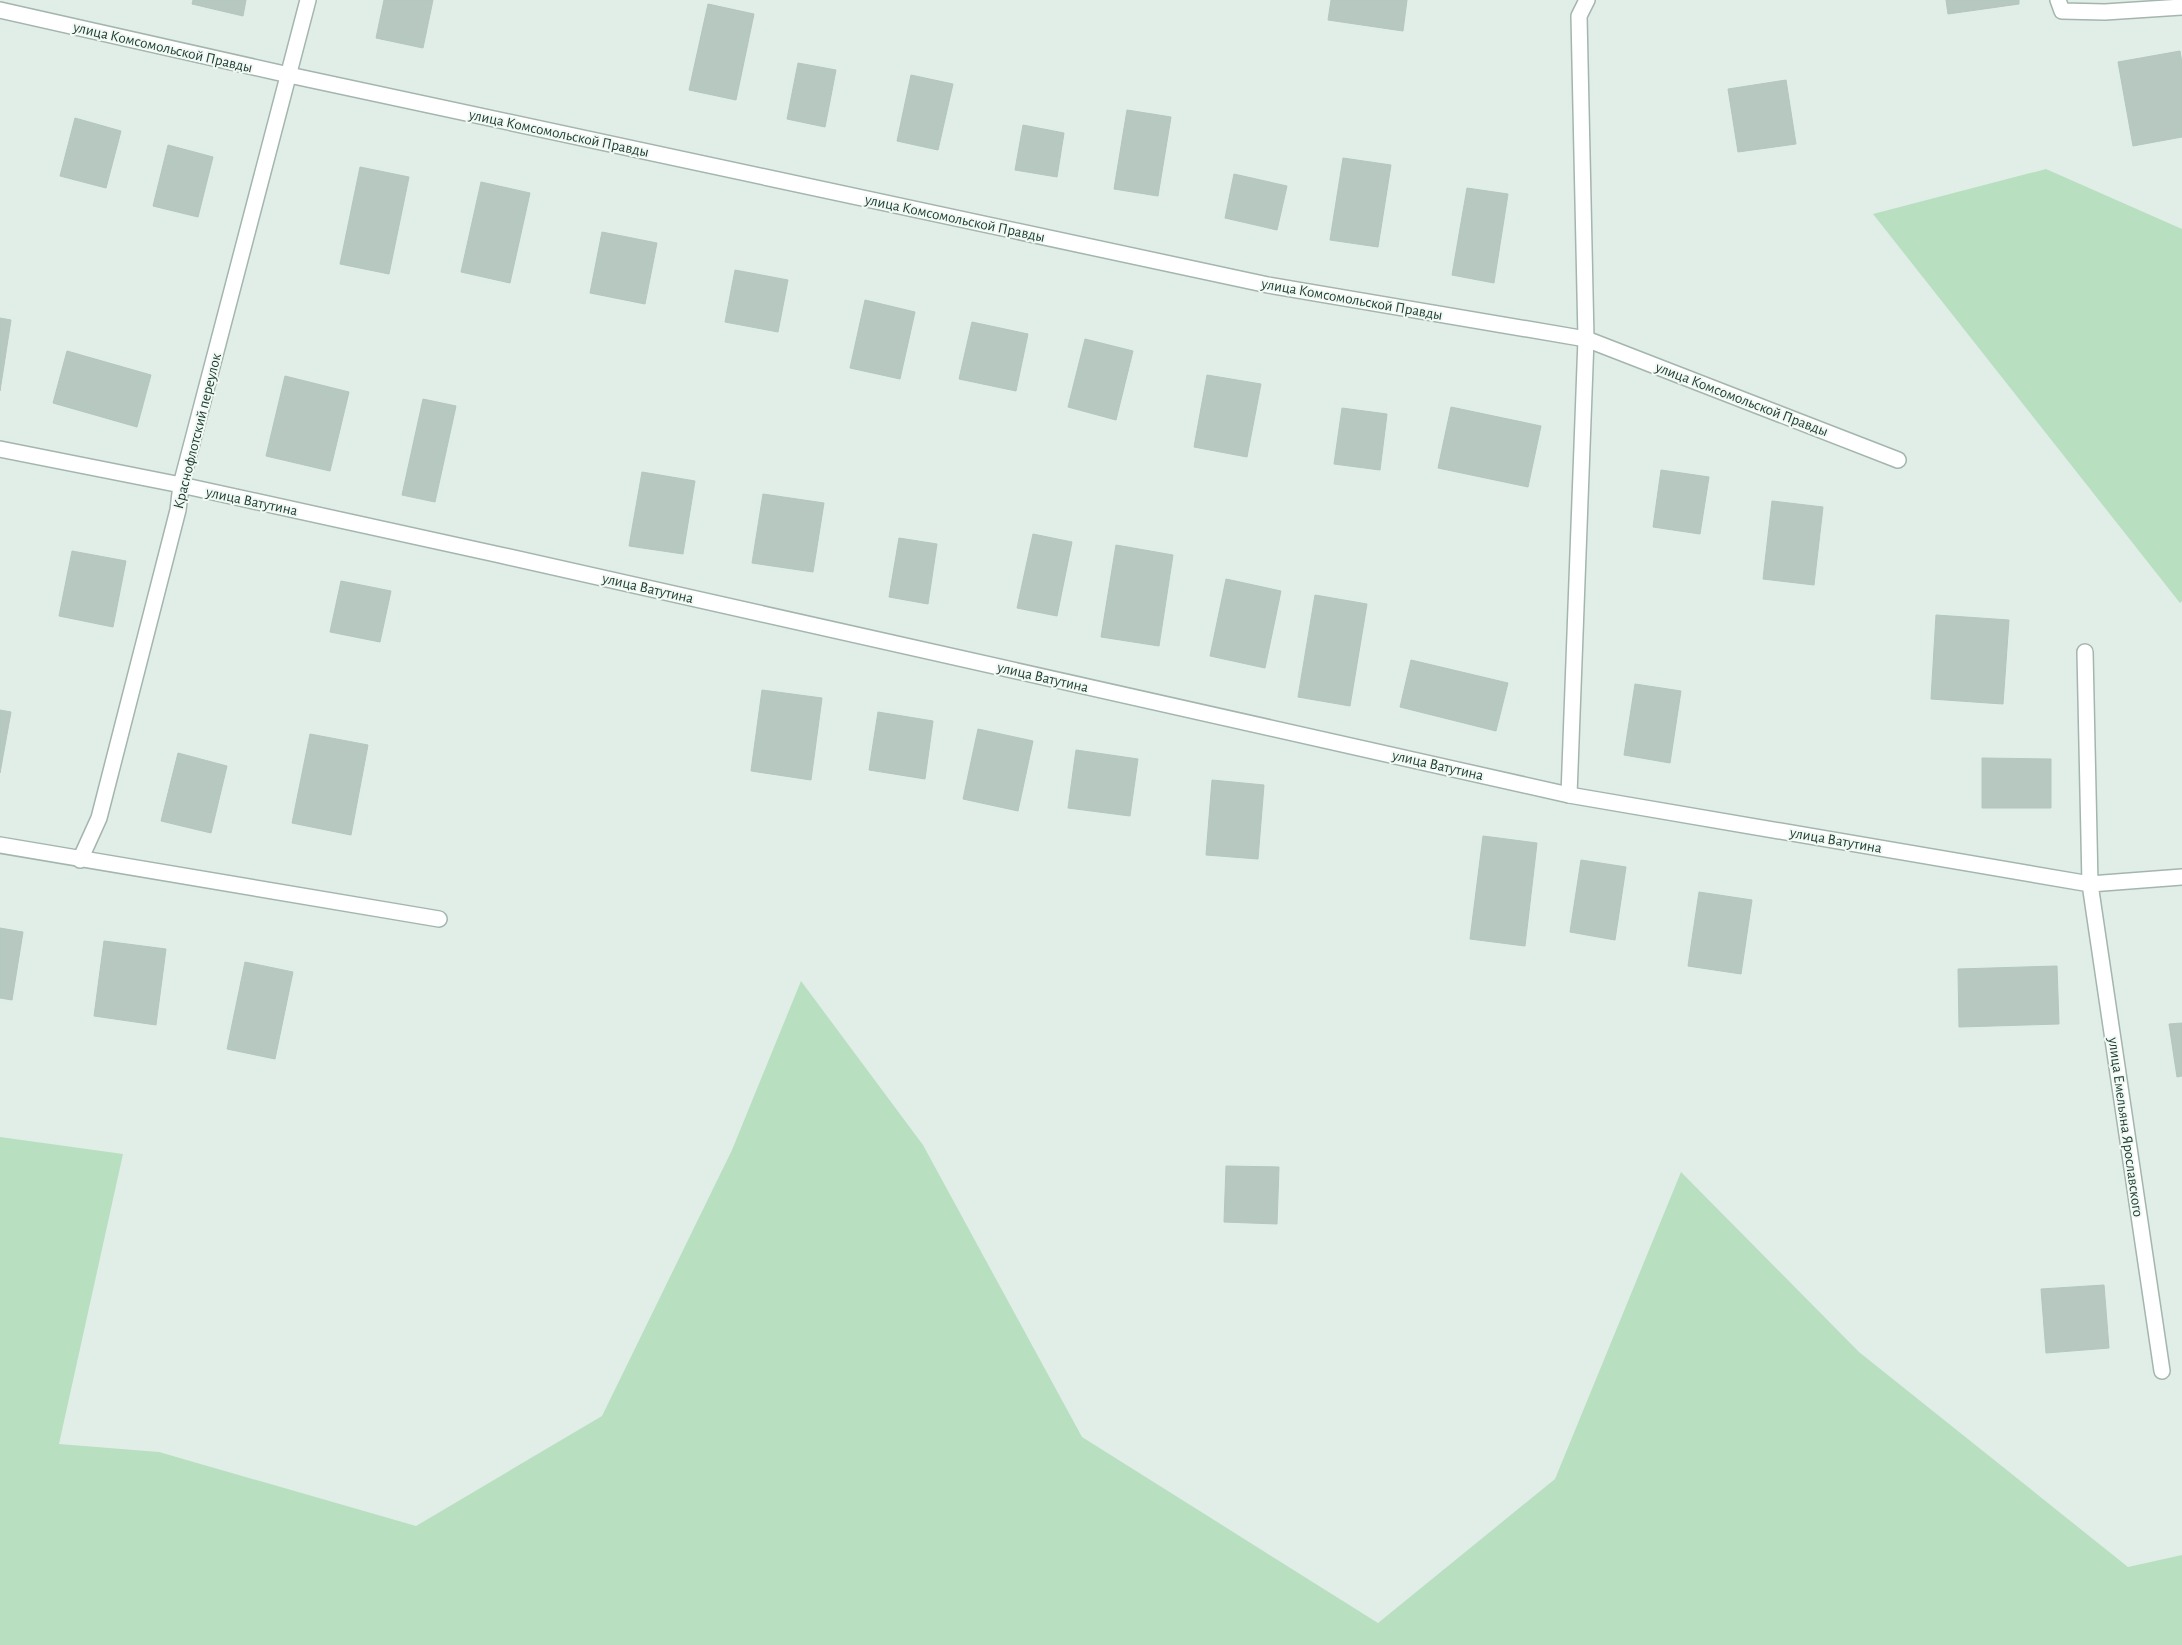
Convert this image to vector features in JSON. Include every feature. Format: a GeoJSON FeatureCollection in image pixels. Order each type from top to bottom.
{"type":"FeatureCollection","features":[{"type":"Feature","properties":{"kind":"street","name":"Краснофлотский переулок"},"geometry":{"type":"LineString","coordinates":[[80,860],[99,818],[178,510],[181,485],[308,0]]}},
{"type":"Feature","properties":{"kind":"street"},"geometry":{"type":"LineString","coordinates":[[1569,795],[1586,339],[1580,16],[1587,0]]}},
{"type":"Feature","properties":{"kind":"street"},"geometry":{"type":"LineString","coordinates":[[2058,0],[2062,11],[2105,12],[2182,7]]}},
{"type":"Feature","properties":{"kind":"street","name":"улица Комсомольской Правды"},"geometry":{"type":"LineString","coordinates":[[0,10],[289,75],[1268,285],[1586,339],[1898,460]]}},
{"type":"Feature","properties":{"kind":"street","name":"улица Ватутина"},"geometry":{"type":"LineString","coordinates":[[0,449],[181,485],[1569,795],[2090,884],[2182,876]]}},
{"type":"Feature","properties":{"kind":"street","name":"улица Емельяна Ярославского"},"geometry":{"type":"LineString","coordinates":[[2085,652],[2090,884],[2162,1370]]}},
{"type":"Feature","properties":{"kind":"street"},"geometry":{"type":"LineString","coordinates":[[0,845],[439,919]]}},
{"type":"Feature","properties":{"kind":"green space"},"geometry":{"type":"Polygon","coordinates":[[[2046,169],[2182,229],[2182,601],[2180,603],[1873,214],[2046,169]]]}},
{"type":"Feature","properties":{"kind":"green space"},"geometry":{"type":"Polygon","coordinates":[[[801,981],[923,1145],[1082,1437],[1378,1623],[1555,1479],[1681,1172],[1859,1352],[2128,1567],[2182,1555],[2182,1645],[0,1645],[0,1137],[123,1154],[59,1444],[159,1452],[416,1526],[602,1416],[732,1150],[801,981]]]}},
{"type":"Feature","properties":{"kind":"building"},"geometry":{"type":"Polygon","coordinates":[[[193,0],[246,0],[243,16],[192,4],[193,0]]]}},
{"type":"Feature","properties":{"kind":"building"},"geometry":{"type":"Polygon","coordinates":[[[384,0],[433,0],[423,48],[376,38],[384,0]]]}},
{"type":"Feature","properties":{"kind":"building"},"geometry":{"type":"Polygon","coordinates":[[[1331,0],[1407,0],[1403,31],[1328,20],[1331,0]]]}},
{"type":"Feature","properties":{"kind":"building"},"geometry":{"type":"Polygon","coordinates":[[[1946,0],[2019,0],[2019,4],[1948,14],[1946,0]]]}},
{"type":"Feature","properties":{"kind":"building"},"geometry":{"type":"Polygon","coordinates":[[[708,4],[754,14],[736,100],[689,90],[708,4]]]}},
{"type":"Feature","properties":{"kind":"building"},"geometry":{"type":"Polygon","coordinates":[[[2180,51],[2182,63],[2182,137],[2133,146],[2118,62],[2180,51]]]}},
{"type":"Feature","properties":{"kind":"building"},"geometry":{"type":"Polygon","coordinates":[[[798,63],[836,70],[825,127],[787,119],[798,63]]]}},
{"type":"Feature","properties":{"kind":"building"},"geometry":{"type":"Polygon","coordinates":[[[911,75],[953,84],[938,150],[897,141],[911,75]]]}},
{"type":"Feature","properties":{"kind":"building"},"geometry":{"type":"Polygon","coordinates":[[[1786,80],[1796,144],[1738,152],[1728,89],[1786,80]]]}},
{"type":"Feature","properties":{"kind":"building"},"geometry":{"type":"Polygon","coordinates":[[[1127,110],[1171,117],[1158,196],[1114,189],[1127,110]]]}},
{"type":"Feature","properties":{"kind":"building"},"geometry":{"type":"Polygon","coordinates":[[[75,118],[121,131],[106,188],[60,176],[75,118]]]}},
{"type":"Feature","properties":{"kind":"building"},"geometry":{"type":"Polygon","coordinates":[[[1023,125],[1064,133],[1057,177],[1015,170],[1023,125]]]}},
{"type":"Feature","properties":{"kind":"building"},"geometry":{"type":"Polygon","coordinates":[[[168,145],[213,157],[198,217],[153,206],[168,145]]]}},
{"type":"Feature","properties":{"kind":"building"},"geometry":{"type":"Polygon","coordinates":[[[1343,158],[1391,165],[1378,247],[1330,240],[1343,158]]]}},
{"type":"Feature","properties":{"kind":"building"},"geometry":{"type":"Polygon","coordinates":[[[360,167],[409,177],[389,274],[340,264],[360,167]]]}},
{"type":"Feature","properties":{"kind":"building"},"geometry":{"type":"Polygon","coordinates":[[[1234,174],[1287,186],[1277,230],[1225,218],[1234,174]]]}},
{"type":"Feature","properties":{"kind":"building"},"geometry":{"type":"Polygon","coordinates":[[[481,182],[530,193],[510,283],[461,272],[481,182]]]}},
{"type":"Feature","properties":{"kind":"building"},"geometry":{"type":"Polygon","coordinates":[[[1467,188],[1508,194],[1494,283],[1452,275],[1467,188]]]}},
{"type":"Feature","properties":{"kind":"building"},"geometry":{"type":"Polygon","coordinates":[[[602,232],[657,243],[645,304],[590,293],[602,232]]]}},
{"type":"Feature","properties":{"kind":"building"},"geometry":{"type":"Polygon","coordinates":[[[735,270],[788,280],[778,332],[725,322],[735,270]]]}},
{"type":"Feature","properties":{"kind":"building"},"geometry":{"type":"Polygon","coordinates":[[[865,300],[915,312],[900,379],[850,368],[865,300]]]}},
{"type":"Feature","properties":{"kind":"building"},"geometry":{"type":"Polygon","coordinates":[[[0,318],[11,320],[0,391],[0,318]]]}},
{"type":"Feature","properties":{"kind":"building"},"geometry":{"type":"Polygon","coordinates":[[[972,322],[1028,334],[1016,391],[959,379],[972,322]]]}},
{"type":"Feature","properties":{"kind":"building"},"geometry":{"type":"Polygon","coordinates":[[[1085,339],[1133,351],[1116,420],[1068,407],[1085,339]]]}},
{"type":"Feature","properties":{"kind":"building"},"geometry":{"type":"Polygon","coordinates":[[[67,351],[151,375],[137,427],[53,403],[67,351]]]}},
{"type":"Feature","properties":{"kind":"building"},"geometry":{"type":"Polygon","coordinates":[[[1207,375],[1261,384],[1247,457],[1194,447],[1207,375]]]}},
{"type":"Feature","properties":{"kind":"building"},"geometry":{"type":"Polygon","coordinates":[[[285,376],[349,392],[330,471],[266,456],[285,376]]]}},
{"type":"Feature","properties":{"kind":"building"},"geometry":{"type":"Polygon","coordinates":[[[423,399],[456,406],[435,502],[402,495],[423,399]]]}},
{"type":"Feature","properties":{"kind":"building"},"geometry":{"type":"Polygon","coordinates":[[[1451,407],[1541,426],[1528,487],[1438,468],[1451,407]]]}},
{"type":"Feature","properties":{"kind":"building"},"geometry":{"type":"Polygon","coordinates":[[[1342,408],[1387,414],[1380,470],[1334,464],[1342,408]]]}},
{"type":"Feature","properties":{"kind":"building"},"geometry":{"type":"Polygon","coordinates":[[[1661,470],[1709,477],[1700,534],[1653,527],[1661,470]]]}},
{"type":"Feature","properties":{"kind":"building"},"geometry":{"type":"Polygon","coordinates":[[[642,472],[695,481],[683,554],[629,546],[642,472]]]}},
{"type":"Feature","properties":{"kind":"building"},"geometry":{"type":"Polygon","coordinates":[[[763,494],[824,503],[813,572],[752,563],[763,494]]]}},
{"type":"Feature","properties":{"kind":"building"},"geometry":{"type":"Polygon","coordinates":[[[1772,501],[1823,507],[1814,585],[1763,579],[1772,501]]]}},
{"type":"Feature","properties":{"kind":"building"},"geometry":{"type":"Polygon","coordinates":[[[1033,534],[1072,542],[1057,616],[1017,608],[1033,534]]]}},
{"type":"Feature","properties":{"kind":"building"},"geometry":{"type":"Polygon","coordinates":[[[899,538],[937,544],[928,604],[889,597],[899,538]]]}},
{"type":"Feature","properties":{"kind":"building"},"geometry":{"type":"Polygon","coordinates":[[[1116,545],[1173,555],[1159,646],[1101,637],[1116,545]]]}},
{"type":"Feature","properties":{"kind":"building"},"geometry":{"type":"Polygon","coordinates":[[[72,551],[126,561],[113,627],[59,616],[72,551]]]}},
{"type":"Feature","properties":{"kind":"building"},"geometry":{"type":"Polygon","coordinates":[[[1226,579],[1281,591],[1265,668],[1210,656],[1226,579]]]}},
{"type":"Feature","properties":{"kind":"building"},"geometry":{"type":"Polygon","coordinates":[[[341,581],[391,591],[380,642],[330,632],[341,581]]]}},
{"type":"Feature","properties":{"kind":"building"},"geometry":{"type":"Polygon","coordinates":[[[1315,595],[1367,604],[1350,706],[1298,697],[1315,595]]]}},
{"type":"Feature","properties":{"kind":"building"},"geometry":{"type":"Polygon","coordinates":[[[1936,615],[2009,620],[2003,704],[1931,699],[1936,615]]]}},
{"type":"Feature","properties":{"kind":"building"},"geometry":{"type":"Polygon","coordinates":[[[1411,660],[1508,683],[1496,731],[1400,707],[1411,660]]]}},
{"type":"Feature","properties":{"kind":"building"},"geometry":{"type":"Polygon","coordinates":[[[1635,684],[1681,691],[1670,763],[1624,755],[1635,684]]]}},
{"type":"Feature","properties":{"kind":"building"},"geometry":{"type":"Polygon","coordinates":[[[762,690],[822,698],[811,780],[751,771],[762,690]]]}},
{"type":"Feature","properties":{"kind":"building"},"geometry":{"type":"Polygon","coordinates":[[[0,710],[11,712],[0,773],[0,710]]]}},
{"type":"Feature","properties":{"kind":"building"},"geometry":{"type":"Polygon","coordinates":[[[878,712],[933,721],[925,779],[869,770],[878,712]]]}},
{"type":"Feature","properties":{"kind":"building"},"geometry":{"type":"Polygon","coordinates":[[[978,729],[1033,741],[1018,811],[963,799],[978,729]]]}},
{"type":"Feature","properties":{"kind":"building"},"geometry":{"type":"Polygon","coordinates":[[[310,734],[368,745],[351,835],[292,823],[310,734]]]}},
{"type":"Feature","properties":{"kind":"building"},"geometry":{"type":"Polygon","coordinates":[[[1076,750],[1138,759],[1130,816],[1068,808],[1076,750]]]}},
{"type":"Feature","properties":{"kind":"building"},"geometry":{"type":"Polygon","coordinates":[[[178,753],[227,766],[211,833],[161,821],[178,753]]]}},
{"type":"Feature","properties":{"kind":"building"},"geometry":{"type":"Polygon","coordinates":[[[1982,758],[2051,759],[2051,808],[1982,808],[1982,758]]]}},
{"type":"Feature","properties":{"kind":"building"},"geometry":{"type":"Polygon","coordinates":[[[1212,780],[1264,785],[1258,859],[1206,855],[1212,780]]]}},
{"type":"Feature","properties":{"kind":"building"},"geometry":{"type":"Polygon","coordinates":[[[1483,836],[1537,843],[1525,946],[1470,939],[1483,836]]]}},
{"type":"Feature","properties":{"kind":"building"},"geometry":{"type":"Polygon","coordinates":[[[1581,860],[1626,867],[1615,940],[1570,932],[1581,860]]]}},
{"type":"Feature","properties":{"kind":"building"},"geometry":{"type":"Polygon","coordinates":[[[1699,892],[1752,900],[1741,974],[1688,966],[1699,892]]]}},
{"type":"Feature","properties":{"kind":"building"},"geometry":{"type":"Polygon","coordinates":[[[0,928],[23,932],[12,1000],[0,998],[0,928]]]}},
{"type":"Feature","properties":{"kind":"building"},"geometry":{"type":"Polygon","coordinates":[[[104,941],[166,949],[156,1025],[94,1016],[104,941]]]}},
{"type":"Feature","properties":{"kind":"building"},"geometry":{"type":"Polygon","coordinates":[[[245,962],[293,972],[275,1059],[227,1049],[245,962]]]}},
{"type":"Feature","properties":{"kind":"building"},"geometry":{"type":"Polygon","coordinates":[[[2057,966],[2059,1024],[1959,1027],[1958,969],[2057,966]]]}},
{"type":"Feature","properties":{"kind":"building"},"geometry":{"type":"Polygon","coordinates":[[[2182,1023],[2182,1076],[2177,1077],[2169,1024],[2182,1023]]]}},
{"type":"Feature","properties":{"kind":"building"},"geometry":{"type":"Polygon","coordinates":[[[1226,1166],[1279,1167],[1277,1224],[1224,1222],[1226,1166]]]}},
{"type":"Feature","properties":{"kind":"building"},"geometry":{"type":"Polygon","coordinates":[[[2104,1285],[2109,1348],[2046,1353],[2041,1289],[2104,1285]]]}}]}
